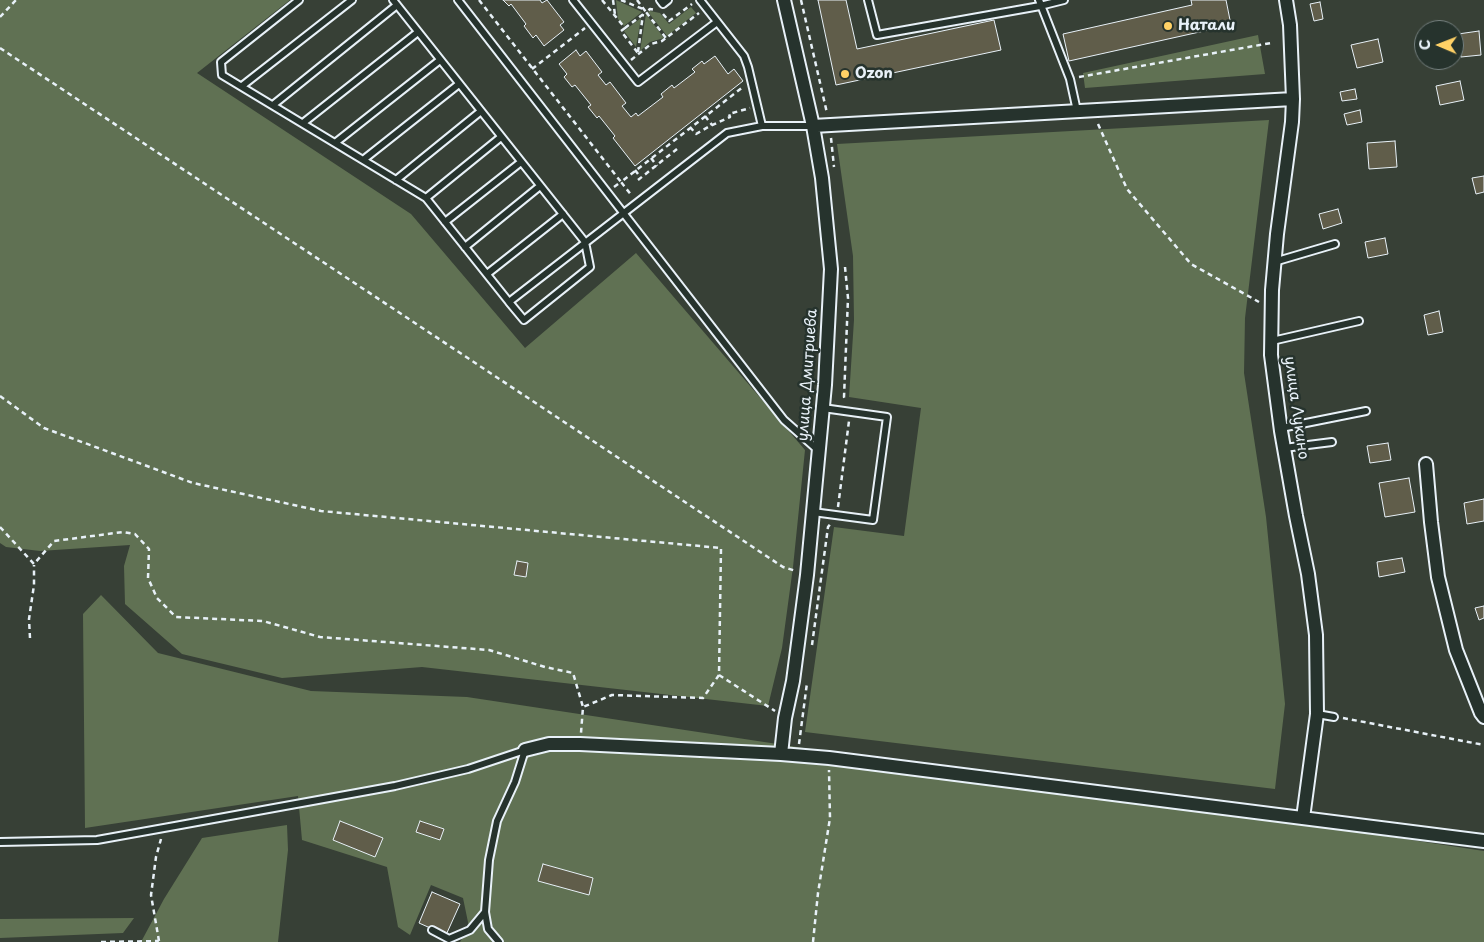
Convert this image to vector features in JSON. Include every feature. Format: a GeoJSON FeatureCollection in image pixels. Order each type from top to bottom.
{"type":"FeatureCollection","features":[{"type":"Feature","properties":{"kind":"street","name":"улица Дмитриева"},"geometry":{"type":"LineString","coordinates":[[781,754],[807,575],[823,408],[831,269],[822,178],[813,126],[784,0]]}},
{"type":"Feature","properties":{"kind":"street","name":"улица Лукино"},"geometry":{"type":"LineString","coordinates":[[1286,0],[1290,25],[1292,122],[1274,262],[1271,355],[1284,448],[1308,574],[1316,635],[1317,714],[1303,818]]}},
{"type":"Feature","properties":{"kind":"street"},"geometry":{"type":"LineString","coordinates":[[813,126],[1293,98]]}},
{"type":"Feature","properties":{"kind":"street"},"geometry":{"type":"LineString","coordinates":[[1426,464],[1438,577],[1456,650],[1484,717]]}},
{"type":"Feature","properties":{"kind":"street"},"geometry":{"type":"LineString","coordinates":[[525,750],[549,744],[580,744],[829,758],[1484,841]]}},
{"type":"Feature","properties":{"kind":"lane"},"geometry":{"type":"LineString","coordinates":[[273,105],[395,3],[585,242],[590,267],[524,320],[426,198],[222,75],[221,62],[299,0]]}},
{"type":"Feature","properties":{"kind":"lane"},"geometry":{"type":"LineString","coordinates":[[242,86],[352,0]]}},
{"type":"Feature","properties":{"kind":"lane"},"geometry":{"type":"LineString","coordinates":[[458,0],[784,420],[819,451]]}},
{"type":"Feature","properties":{"kind":"lane"},"geometry":{"type":"LineString","coordinates":[[574,0],[638,82],[717,22]]}},
{"type":"Feature","properties":{"kind":"lane"},"geometry":{"type":"LineString","coordinates":[[660,0],[663,4],[668,0]]}},
{"type":"Feature","properties":{"kind":"lane"},"geometry":{"type":"LineString","coordinates":[[700,0],[744,56],[762,126]]}},
{"type":"Feature","properties":{"kind":"lane"},"geometry":{"type":"LineString","coordinates":[[868,0],[877,35],[1039,3],[1064,0]]}},
{"type":"Feature","properties":{"kind":"lane"},"geometry":{"type":"LineString","coordinates":[[1039,3],[1070,79],[1077,111]]}},
{"type":"Feature","properties":{"kind":"lane"},"geometry":{"type":"LineString","coordinates":[[303,124],[418,32]]}},
{"type":"Feature","properties":{"kind":"lane"},"geometry":{"type":"LineString","coordinates":[[335,142],[440,60]]}},
{"type":"Feature","properties":{"kind":"lane"},"geometry":{"type":"LineString","coordinates":[[363,160],[459,84]]}},
{"type":"Feature","properties":{"kind":"lane"},"geometry":{"type":"LineString","coordinates":[[396,180],[481,111]]}},
{"type":"Feature","properties":{"kind":"lane"},"geometry":{"type":"LineString","coordinates":[[509,302],[727,134],[762,126],[813,126]]}},
{"type":"Feature","properties":{"kind":"lane"},"geometry":{"type":"LineString","coordinates":[[426,198],[501,137]]}},
{"type":"Feature","properties":{"kind":"lane"},"geometry":{"type":"LineString","coordinates":[[445,222],[521,162]]}},
{"type":"Feature","properties":{"kind":"lane"},"geometry":{"type":"LineString","coordinates":[[465,247],[540,186]]}},
{"type":"Feature","properties":{"kind":"lane"},"geometry":{"type":"LineString","coordinates":[[486,274],[563,214]]}},
{"type":"Feature","properties":{"kind":"lane"},"geometry":{"type":"LineString","coordinates":[[1274,262],[1335,244]]}},
{"type":"Feature","properties":{"kind":"lane"},"geometry":{"type":"LineString","coordinates":[[1272,341],[1359,321]]}},
{"type":"Feature","properties":{"kind":"lane"},"geometry":{"type":"LineString","coordinates":[[813,512],[873,520],[888,417],[823,408]]}},
{"type":"Feature","properties":{"kind":"lane"},"geometry":{"type":"LineString","coordinates":[[1281,428],[1366,411]]}},
{"type":"Feature","properties":{"kind":"lane"},"geometry":{"type":"LineString","coordinates":[[1284,448],[1332,442]]}},
{"type":"Feature","properties":{"kind":"lane"},"geometry":{"type":"LineString","coordinates":[[1317,714],[1334,717]]}},
{"type":"Feature","properties":{"kind":"lane"},"geometry":{"type":"LineString","coordinates":[[0,842],[96,840],[396,786],[468,769],[525,750]]}},
{"type":"Feature","properties":{"kind":"lane"},"geometry":{"type":"LineString","coordinates":[[499,942],[488,929],[485,912],[489,860],[496,821],[515,782],[525,750]]}},
{"type":"Feature","properties":{"kind":"lane"},"geometry":{"type":"LineString","coordinates":[[432,930],[449,939],[470,930],[485,912]]}},
{"type":"Feature","properties":{"kind":"path"},"geometry":{"type":"LineString","coordinates":[[0,17],[16,0]]}},
{"type":"Feature","properties":{"kind":"path"},"geometry":{"type":"LineString","coordinates":[[479,0],[638,202]]}},
{"type":"Feature","properties":{"kind":"path"},"geometry":{"type":"LineString","coordinates":[[602,0],[625,28]]}},
{"type":"Feature","properties":{"kind":"path"},"geometry":{"type":"LineString","coordinates":[[614,0],[615,16]]}},
{"type":"Feature","properties":{"kind":"path"},"geometry":{"type":"LineString","coordinates":[[621,0],[646,12],[666,38]]}},
{"type":"Feature","properties":{"kind":"path"},"geometry":{"type":"LineString","coordinates":[[800,0],[830,126]]}},
{"type":"Feature","properties":{"kind":"path"},"geometry":{"type":"LineString","coordinates":[[638,53],[644,12]]}},
{"type":"Feature","properties":{"kind":"path"},"geometry":{"type":"LineString","coordinates":[[638,53],[621,31],[644,12]]}},
{"type":"Feature","properties":{"kind":"path"},"geometry":{"type":"LineString","coordinates":[[625,65],[638,53],[651,44],[666,38],[699,13]]}},
{"type":"Feature","properties":{"kind":"path"},"geometry":{"type":"LineString","coordinates":[[532,69],[586,28]]}},
{"type":"Feature","properties":{"kind":"path"},"geometry":{"type":"LineString","coordinates":[[1070,79],[1271,42]]}},
{"type":"Feature","properties":{"kind":"path"},"geometry":{"type":"LineString","coordinates":[[0,48],[783,567],[807,575]]}},
{"type":"Feature","properties":{"kind":"path"},"geometry":{"type":"LineString","coordinates":[[607,192],[746,84]]}},
{"type":"Feature","properties":{"kind":"path"},"geometry":{"type":"LineString","coordinates":[[690,128],[696,134],[730,118],[729,114],[751,108]]}},
{"type":"Feature","properties":{"kind":"path"},"geometry":{"type":"LineString","coordinates":[[705,116],[712,125]]}},
{"type":"Feature","properties":{"kind":"path"},"geometry":{"type":"LineString","coordinates":[[1098,124],[1127,189],[1192,264],[1259,302]]}},
{"type":"Feature","properties":{"kind":"path"},"geometry":{"type":"LineString","coordinates":[[635,170],[640,179],[677,149]]}},
{"type":"Feature","properties":{"kind":"path"},"geometry":{"type":"LineString","coordinates":[[651,158],[657,166]]}},
{"type":"Feature","properties":{"kind":"path"},"geometry":{"type":"LineString","coordinates":[[0,396],[44,428],[193,483],[321,511],[720,548],[719,675],[703,698],[612,694],[583,707]]}},
{"type":"Feature","properties":{"kind":"path"},"geometry":{"type":"LineString","coordinates":[[0,527],[34,564]]}},
{"type":"Feature","properties":{"kind":"path"},"geometry":{"type":"LineString","coordinates":[[30,638],[34,564],[54,541],[123,532],[135,534],[149,549],[148,578],[157,598],[176,617],[263,621],[320,637],[489,650],[545,667],[574,673],[583,707],[580,744]]}},
{"type":"Feature","properties":{"kind":"path"},"geometry":{"type":"LineString","coordinates":[[719,675],[785,718]]}},
{"type":"Feature","properties":{"kind":"path"},"geometry":{"type":"LineString","coordinates":[[1334,717],[1484,745]]}},
{"type":"Feature","properties":{"kind":"path"},"geometry":{"type":"LineString","coordinates":[[813,942],[818,893],[830,818],[829,758]]}},
{"type":"Feature","properties":{"kind":"path"},"geometry":{"type":"LineString","coordinates":[[101,942],[159,941],[151,895],[156,856],[161,837],[175,826]]}},
{"type":"Feature","properties":{"kind":"green space"},"geometry":{"type":"Polygon","coordinates":[[[0,0],[290,0],[197,73],[411,214],[525,348],[636,253],[805,450],[793,567],[782,648],[768,706],[422,667],[282,678],[182,654],[125,604],[124,566],[130,545],[40,551],[6,547],[0,543],[0,0]]]}},
{"type":"Feature","properties":{"kind":"green space"},"geometry":{"type":"Polygon","coordinates":[[[616,0],[642,12],[624,26],[618,19],[616,0]]]}},
{"type":"Feature","properties":{"kind":"green space"},"geometry":{"type":"Polygon","coordinates":[[[691,7],[696,13],[667,36],[648,12],[660,13],[669,24],[691,7]]]}},
{"type":"Feature","properties":{"kind":"green space"},"geometry":{"type":"Polygon","coordinates":[[[646,14],[664,38],[650,42],[640,51],[646,14]]]}},
{"type":"Feature","properties":{"kind":"green space"},"geometry":{"type":"Polygon","coordinates":[[[641,18],[636,47],[624,31],[641,18]]]}},
{"type":"Feature","properties":{"kind":"green space"},"geometry":{"type":"Polygon","coordinates":[[[1258,35],[1265,74],[1085,88],[1083,73],[1258,35]]]}},
{"type":"Feature","properties":{"kind":"green space"},"geometry":{"type":"Polygon","coordinates":[[[1269,120],[1245,318],[1244,373],[1266,517],[1285,704],[1275,789],[805,732],[834,527],[904,536],[921,408],[849,397],[854,320],[853,256],[837,144],[1269,120]]]}},
{"type":"Feature","properties":{"kind":"green space"},"geometry":{"type":"Polygon","coordinates":[[[101,595],[158,653],[311,691],[467,697],[1484,851],[1484,942],[460,942],[469,927],[463,898],[431,885],[410,935],[398,927],[387,867],[302,840],[298,796],[85,828],[83,614],[101,595]]]}},
{"type":"Feature","properties":{"kind":"green space"},"geometry":{"type":"Polygon","coordinates":[[[287,825],[288,850],[278,942],[141,942],[164,899],[202,838],[287,825]]]}},
{"type":"Feature","properties":{"kind":"green space"},"geometry":{"type":"Polygon","coordinates":[[[134,918],[123,933],[0,938],[0,919],[134,918]]]}},
{"type":"Feature","properties":{"kind":"building"},"geometry":{"type":"Polygon","coordinates":[[[503,0],[540,0],[542,3],[547,0],[564,22],[560,25],[564,30],[544,46],[536,35],[533,38],[524,26],[526,24],[511,4],[509,6],[503,0]]]}},
{"type":"Feature","properties":{"kind":"building"},"geometry":{"type":"Polygon","coordinates":[[[818,0],[846,0],[857,49],[994,20],[1001,50],[836,85],[818,0]]]}},
{"type":"Feature","properties":{"kind":"building"},"geometry":{"type":"Polygon","coordinates":[[[1191,0],[1226,0],[1231,25],[1069,61],[1063,34],[1192,5],[1191,0]]]}},
{"type":"Feature","properties":{"kind":"building"},"geometry":{"type":"Polygon","coordinates":[[[1320,2],[1323,19],[1314,21],[1310,4],[1320,2]]]}},
{"type":"Feature","properties":{"kind":"building"},"geometry":{"type":"Polygon","coordinates":[[[1479,31],[1481,55],[1464,57],[1464,33],[1479,31]]]}},
{"type":"Feature","properties":{"kind":"building"},"geometry":{"type":"Polygon","coordinates":[[[1378,39],[1383,62],[1357,68],[1351,45],[1378,39]]]}},
{"type":"Feature","properties":{"kind":"building"},"geometry":{"type":"Polygon","coordinates":[[[576,50],[580,56],[586,51],[602,72],[598,75],[606,85],[610,82],[626,103],[622,106],[631,117],[636,113],[638,116],[663,97],[661,94],[672,85],[674,88],[695,72],[692,69],[702,61],[704,64],[715,56],[728,74],[734,69],[743,81],[635,166],[613,138],[615,136],[599,116],[597,118],[588,107],[591,105],[575,85],[572,87],[564,77],[567,74],[559,64],[576,50]]]}},
{"type":"Feature","properties":{"kind":"building"},"geometry":{"type":"Polygon","coordinates":[[[1460,81],[1464,100],[1440,105],[1436,86],[1460,81]]]}},
{"type":"Feature","properties":{"kind":"building"},"geometry":{"type":"Polygon","coordinates":[[[1355,89],[1357,99],[1342,101],[1340,92],[1355,89]]]}},
{"type":"Feature","properties":{"kind":"building"},"geometry":{"type":"Polygon","coordinates":[[[1360,110],[1362,122],[1347,125],[1344,114],[1360,110]]]}},
{"type":"Feature","properties":{"kind":"building"},"geometry":{"type":"Polygon","coordinates":[[[1395,141],[1397,167],[1369,169],[1367,143],[1395,141]]]}},
{"type":"Feature","properties":{"kind":"building"},"geometry":{"type":"Polygon","coordinates":[[[1484,176],[1484,192],[1476,194],[1472,178],[1484,176]]]}},
{"type":"Feature","properties":{"kind":"building"},"geometry":{"type":"Polygon","coordinates":[[[1338,209],[1342,223],[1323,229],[1319,214],[1338,209]]]}},
{"type":"Feature","properties":{"kind":"building"},"geometry":{"type":"Polygon","coordinates":[[[1385,238],[1388,254],[1368,258],[1365,242],[1385,238]]]}},
{"type":"Feature","properties":{"kind":"building"},"geometry":{"type":"Polygon","coordinates":[[[1439,311],[1443,332],[1428,335],[1424,315],[1439,311]]]}},
{"type":"Feature","properties":{"kind":"building"},"geometry":{"type":"Polygon","coordinates":[[[1388,443],[1391,460],[1370,463],[1367,446],[1388,443]]]}},
{"type":"Feature","properties":{"kind":"building"},"geometry":{"type":"Polygon","coordinates":[[[1409,478],[1415,512],[1385,517],[1379,483],[1409,478]]]}},
{"type":"Feature","properties":{"kind":"building"},"geometry":{"type":"Polygon","coordinates":[[[1484,499],[1484,521],[1467,524],[1464,503],[1484,499]]]}},
{"type":"Feature","properties":{"kind":"building"},"geometry":{"type":"Polygon","coordinates":[[[1402,558],[1405,572],[1379,577],[1377,562],[1402,558]]]}},
{"type":"Feature","properties":{"kind":"building"},"geometry":{"type":"Polygon","coordinates":[[[517,561],[528,563],[526,577],[514,575],[517,561]]]}},
{"type":"Feature","properties":{"kind":"building"},"geometry":{"type":"Polygon","coordinates":[[[1484,606],[1484,618],[1479,620],[1475,608],[1484,606]]]}},
{"type":"Feature","properties":{"kind":"building"},"geometry":{"type":"Polygon","coordinates":[[[340,821],[383,838],[375,857],[333,840],[340,821]]]}},
{"type":"Feature","properties":{"kind":"building"},"geometry":{"type":"Polygon","coordinates":[[[420,821],[444,829],[440,840],[416,832],[420,821]]]}},
{"type":"Feature","properties":{"kind":"building"},"geometry":{"type":"Polygon","coordinates":[[[543,864],[593,878],[589,895],[538,881],[543,864]]]}},
{"type":"Feature","properties":{"kind":"building"},"geometry":{"type":"Polygon","coordinates":[[[432,892],[460,904],[446,935],[419,923],[432,892]]]}},
{"type":"Feature","properties":{"kind":"place","name":"Натали"},"geometry":{"type":"Point","coordinates":[1168,26]}},
{"type":"Feature","properties":{"kind":"place","name":"Ozon"},"geometry":{"type":"Point","coordinates":[845,74]}}]}
